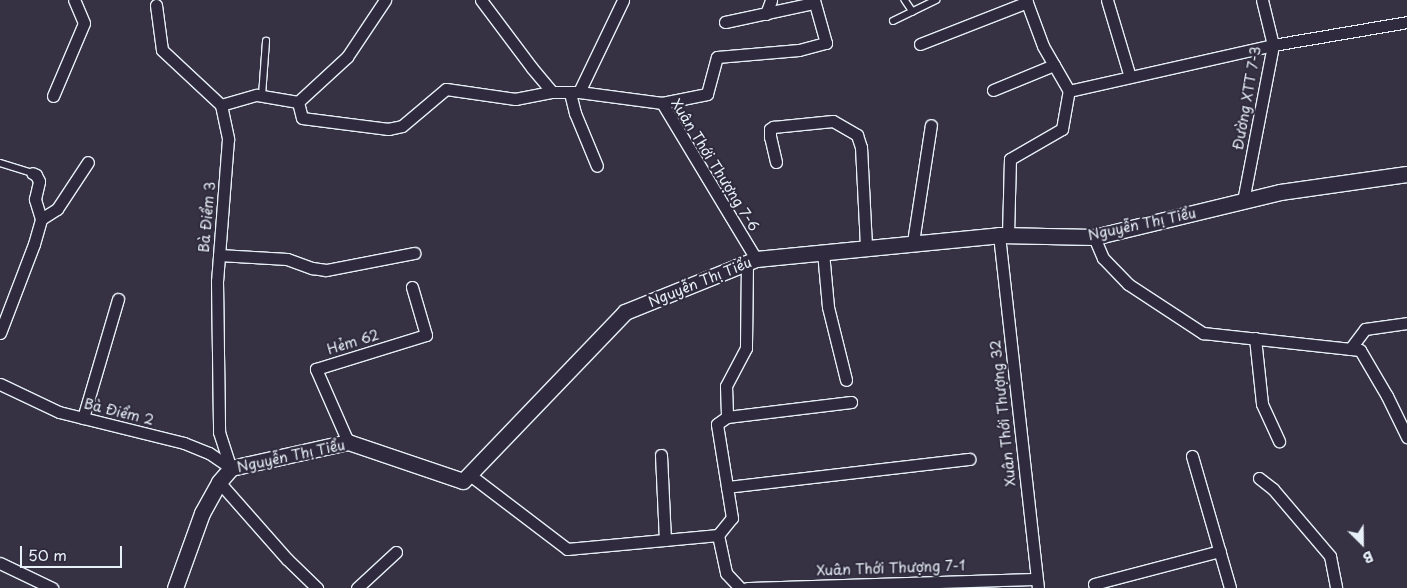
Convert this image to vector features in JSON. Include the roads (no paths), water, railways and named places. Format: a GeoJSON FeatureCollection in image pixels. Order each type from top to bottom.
{"type":"FeatureCollection","features":[{"type":"Feature","properties":{"kind":"street"},"geometry":{"type":"LineString","coordinates":[[53,96],[84,23],[74,0]]}},
{"type":"Feature","properties":{"kind":"street"},"geometry":{"type":"LineString","coordinates":[[145,0],[157,3],[162,50],[221,105],[257,95],[298,102],[347,57],[386,0]]}},
{"type":"Feature","properties":{"kind":"street"},"geometry":{"type":"LineString","coordinates":[[481,0],[552,92]]}},
{"type":"Feature","properties":{"kind":"street"},"geometry":{"type":"LineString","coordinates":[[598,166],[575,113],[574,92],[623,0]]}},
{"type":"Feature","properties":{"kind":"street"},"geometry":{"type":"LineString","coordinates":[[766,14],[771,0]]}},
{"type":"Feature","properties":{"kind":"street"},"geometry":{"type":"LineString","coordinates":[[1107,0],[1130,78]]}},
{"type":"Feature","properties":{"kind":"street","name":"Đường XTT 7-3"},"geometry":{"type":"LineString","coordinates":[[1243,201],[1273,45],[1262,0]]}},
{"type":"Feature","properties":{"kind":"street"},"geometry":{"type":"LineString","coordinates":[[920,44],[1026,1],[1044,46],[1069,91],[1273,45],[1407,22]]}},
{"type":"Feature","properties":{"kind":"street"},"geometry":{"type":"LineString","coordinates":[[662,103],[707,94],[717,57],[799,50],[826,43],[814,2],[725,22]]}},
{"type":"Feature","properties":{"kind":"street"},"geometry":{"type":"LineString","coordinates":[[993,90],[1054,65]]}},
{"type":"Feature","properties":{"kind":"street","name":"Xuân Thới Thượng 7-6"},"geometry":{"type":"LineString","coordinates":[[298,102],[302,118],[388,129],[402,126],[446,89],[515,99],[552,92],[574,92],[662,103],[752,261]]}},
{"type":"Feature","properties":{"kind":"street","name":"Xuân Thới Thượng 32"},"geometry":{"type":"LineString","coordinates":[[1037,583],[1004,235],[1010,158],[1062,129],[1069,91]]}},
{"type":"Feature","properties":{"kind":"street","name":"Bà Điểm 3"},"geometry":{"type":"LineString","coordinates":[[221,105],[228,139],[217,281],[219,432],[230,468]]}},
{"type":"Feature","properties":{"kind":"street"},"geometry":{"type":"LineString","coordinates":[[776,162],[770,137],[770,129],[773,127],[833,121],[857,135],[861,147],[866,247]]}},
{"type":"Feature","properties":{"kind":"street"},"geometry":{"type":"LineString","coordinates":[[913,242],[930,125]]}},
{"type":"Feature","properties":{"kind":"street"},"geometry":{"type":"LineString","coordinates":[[41,219],[57,209],[88,162]]}},
{"type":"Feature","properties":{"kind":"street"},"geometry":{"type":"LineString","coordinates":[[0,333],[34,244],[41,219],[36,199],[39,181],[36,175],[32,173]]}},
{"type":"Feature","properties":{"kind":"street","name":"Nguyễn Thị Tiểu"},"geometry":{"type":"LineString","coordinates":[[175,588],[202,513],[218,482],[230,468],[348,442],[464,481],[625,312],[752,261],[913,242],[1004,235],[1094,237],[1280,192],[1407,174]]}},
{"type":"Feature","properties":{"kind":"street"},"geometry":{"type":"LineString","coordinates":[[1094,237],[1103,258],[1128,284],[1203,333],[1360,350],[1402,414],[1407,437]]}},
{"type":"Feature","properties":{"kind":"street"},"geometry":{"type":"LineString","coordinates":[[823,252],[828,307],[846,380]]}},
{"type":"Feature","properties":{"kind":"street"},"geometry":{"type":"LineString","coordinates":[[219,255],[287,259],[315,269],[326,270],[414,253]]}},
{"type":"Feature","properties":{"kind":"street"},"geometry":{"type":"LineString","coordinates":[[727,417],[726,386],[746,348],[752,261]]}},
{"type":"Feature","properties":{"kind":"street","name":"Hẻm 62"},"geometry":{"type":"LineString","coordinates":[[348,442],[316,369],[426,335],[412,287]]}},
{"type":"Feature","properties":{"kind":"street"},"geometry":{"type":"LineString","coordinates":[[83,418],[118,299]]}},
{"type":"Feature","properties":{"kind":"street"},"geometry":{"type":"LineString","coordinates":[[1350,349],[1365,329],[1407,323]]}},
{"type":"Feature","properties":{"kind":"street"},"geometry":{"type":"LineString","coordinates":[[1255,338],[1262,404],[1278,441]]}},
{"type":"Feature","properties":{"kind":"street","name":"Bà Điểm 2"},"geometry":{"type":"LineString","coordinates":[[0,384],[59,412],[184,444],[209,453],[230,468]]}},
{"type":"Feature","properties":{"kind":"street"},"geometry":{"type":"LineString","coordinates":[[470,475],[567,549],[718,535],[732,518],[717,424],[727,417],[851,402]]}},
{"type":"Feature","properties":{"kind":"street"},"geometry":{"type":"LineString","coordinates":[[661,455],[665,540]]}},
{"type":"Feature","properties":{"kind":"street"},"geometry":{"type":"LineString","coordinates":[[1192,456],[1230,588]]}},
{"type":"Feature","properties":{"kind":"street"},"geometry":{"type":"LineString","coordinates":[[727,487],[969,459]]}},
{"type":"Feature","properties":{"kind":"street"},"geometry":{"type":"LineString","coordinates":[[1259,478],[1273,489],[1330,556],[1336,588]]}},
{"type":"Feature","properties":{"kind":"street"},"geometry":{"type":"LineString","coordinates":[[218,482],[287,559],[317,588]]}},
{"type":"Feature","properties":{"kind":"street"},"geometry":{"type":"LineString","coordinates":[[718,535],[726,572],[740,588]]}},
{"type":"Feature","properties":{"kind":"street"},"geometry":{"type":"LineString","coordinates":[[1094,584],[1220,551]]}},
{"type":"Feature","properties":{"kind":"street"},"geometry":{"type":"LineString","coordinates":[[358,588],[396,552]]}},
{"type":"Feature","properties":{"kind":"street"},"geometry":{"type":"LineString","coordinates":[[0,563],[52,588]]}},
{"type":"Feature","properties":{"kind":"street","name":"Xuân Thới Thượng 7-1"},"geometry":{"type":"LineString","coordinates":[[748,588],[1037,583]]}},
{"type":"Feature","properties":{"kind":"lane"},"geometry":{"type":"LineString","coordinates":[[905,0],[912,12]]}},
{"type":"Feature","properties":{"kind":"lane"},"geometry":{"type":"LineString","coordinates":[[893,21],[936,0]]}},
{"type":"Feature","properties":{"kind":"lane"},"geometry":{"type":"LineString","coordinates":[[262,96],[266,40]]}},
{"type":"Feature","properties":{"kind":"lane"},"geometry":{"type":"LineString","coordinates":[[0,163],[32,173]]}}]}
